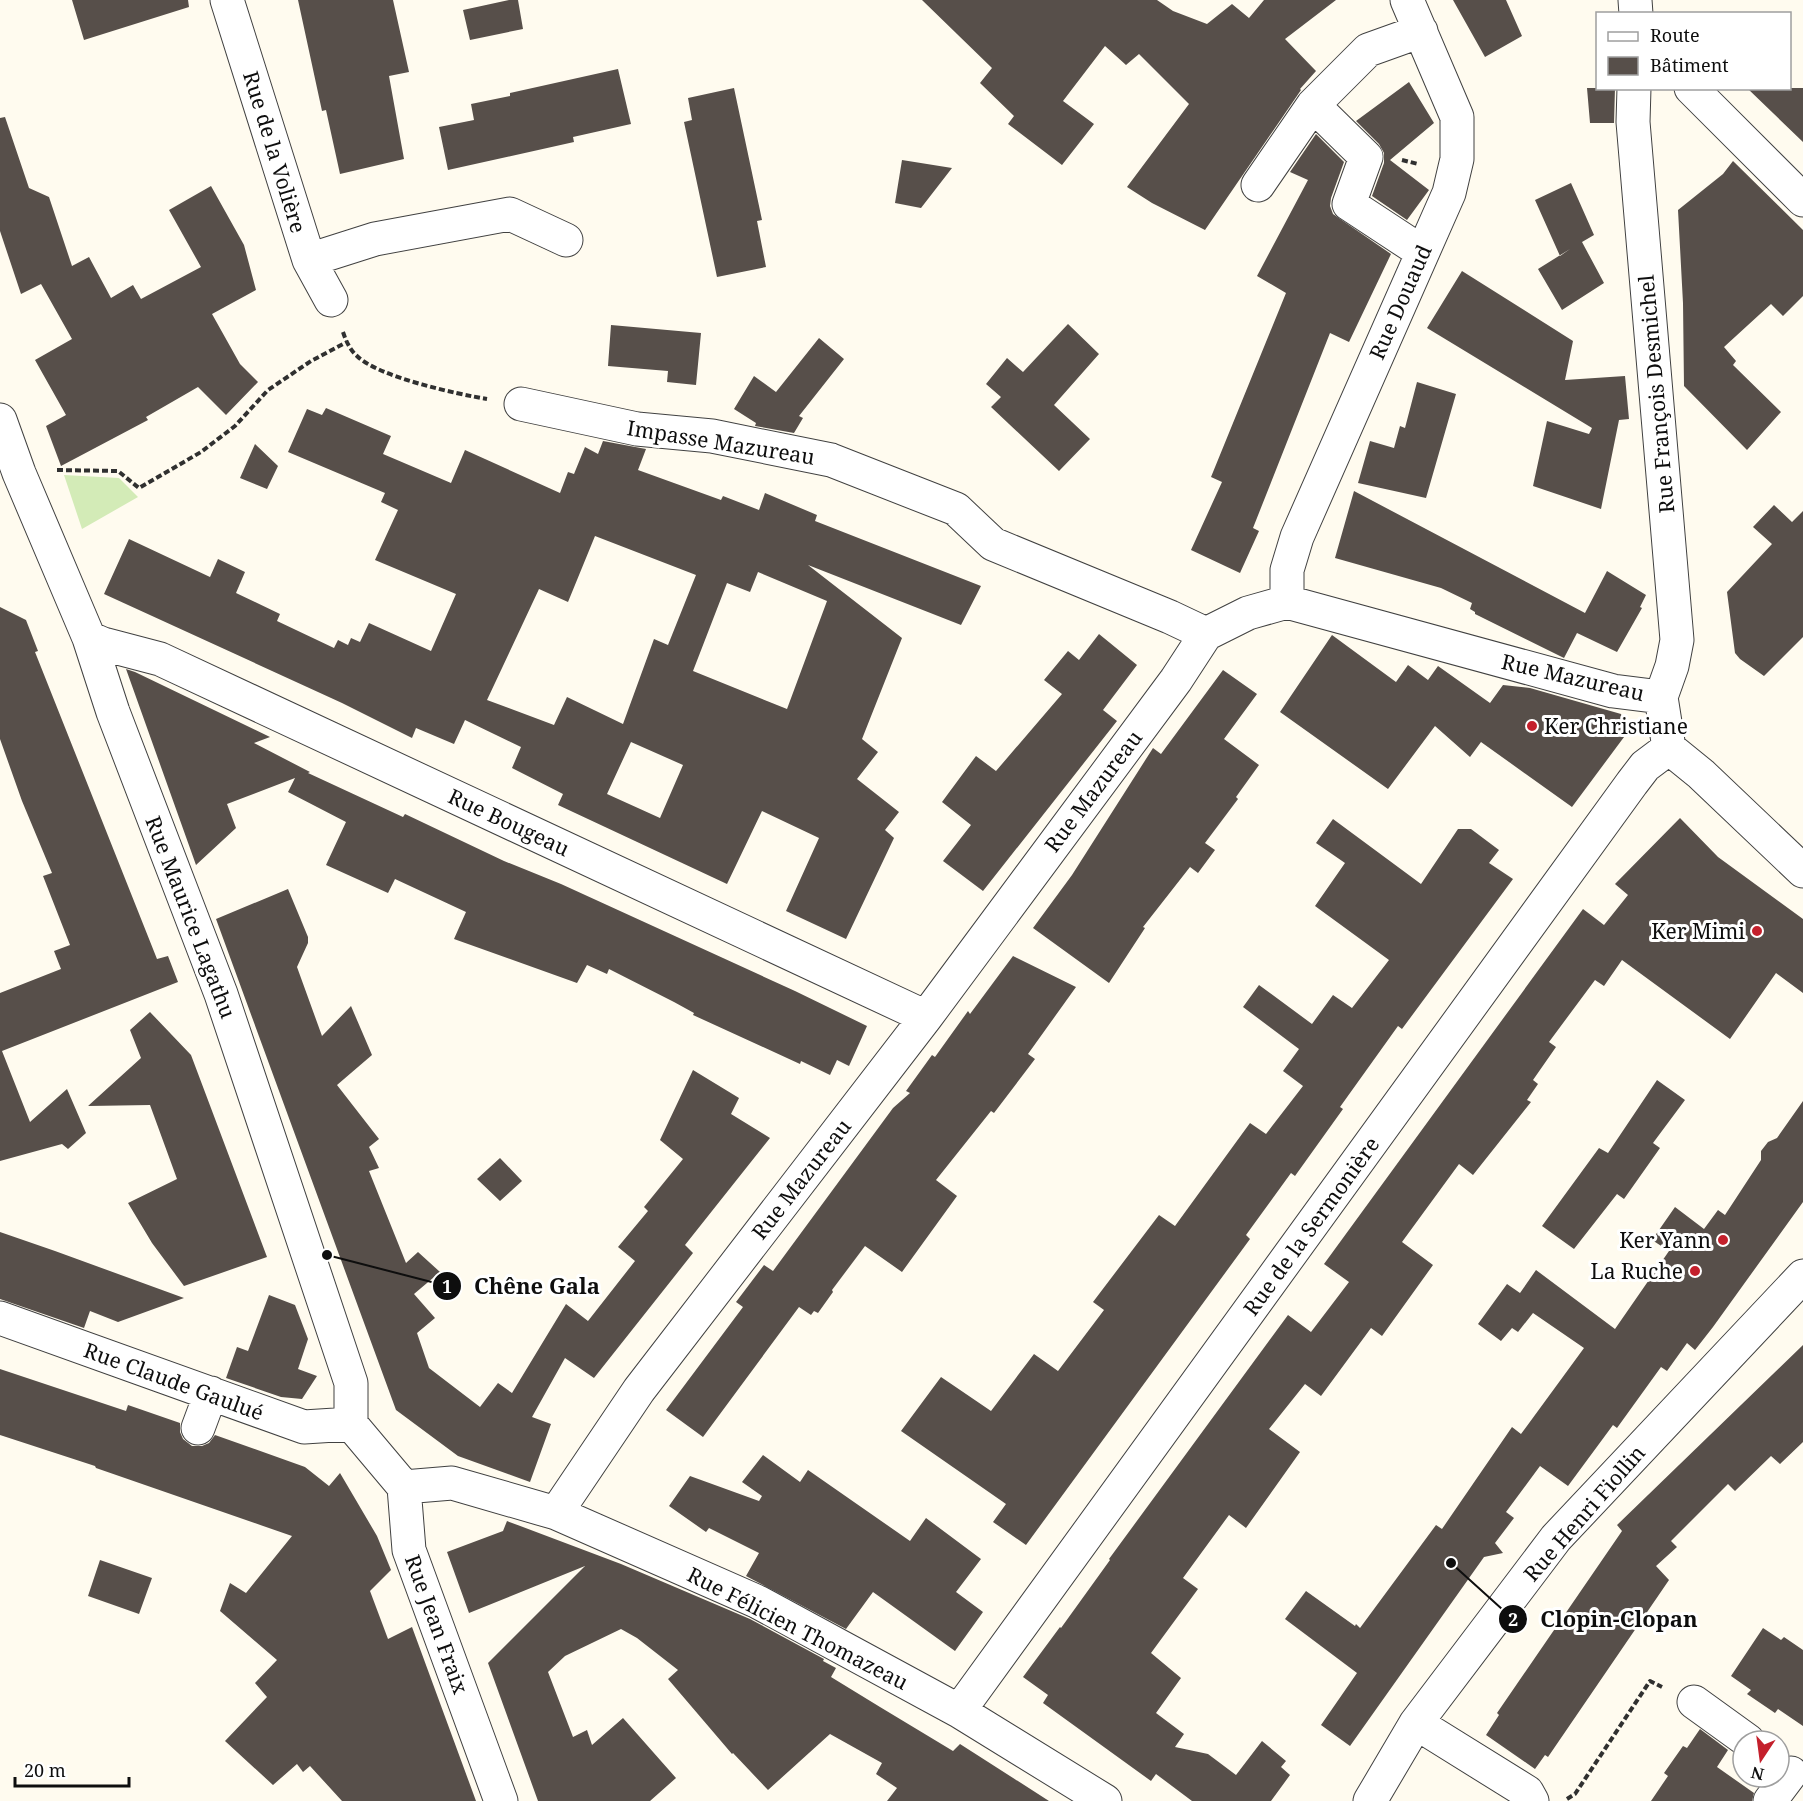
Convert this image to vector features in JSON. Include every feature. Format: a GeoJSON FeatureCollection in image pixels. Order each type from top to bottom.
{"type":"FeatureCollection","features":[{"type":"Feature","properties":{"kind":"street","name":"Rue de la Volière"},"geometry":{"type":"LineString","coordinates":[[227,0],[309,260],[332,300]]}},
{"type":"Feature","properties":{"kind":"street","name":"Rue Douaud"},"geometry":{"type":"LineString","coordinates":[[1287,602],[1287,570],[1297,537],[1449,193],[1454,175],[1459,144],[1457,117],[1407,0]]}},
{"type":"Feature","properties":{"kind":"street"},"geometry":{"type":"LineString","coordinates":[[1258,185],[1313,105],[1368,51],[1421,31]]}},
{"type":"Feature","properties":{"kind":"street","name":"Rue François Desmichel"},"geometry":{"type":"LineString","coordinates":[[1634,90],[1634,134],[1677,640],[1672,666],[1661,697]]}},
{"type":"Feature","properties":{"kind":"street"},"geometry":{"type":"LineString","coordinates":[[1693,90],[1803,200]]}},
{"type":"Feature","properties":{"kind":"street"},"geometry":{"type":"LineString","coordinates":[[1313,105],[1366,157],[1349,204],[1422,252]]}},
{"type":"Feature","properties":{"kind":"street"},"geometry":{"type":"LineString","coordinates":[[309,260],[375,239],[510,214],[566,240]]}},
{"type":"Feature","properties":{"kind":"street","name":"Impasse Mazureau"},"geometry":{"type":"LineString","coordinates":[[520,405],[637,429],[712,436],[831,460],[956,509],[993,543],[1206,634]]}},
{"type":"Feature","properties":{"kind":"street","name":"Rue Maurice Lagathu"},"geometry":{"type":"LineString","coordinates":[[0,420],[19,473],[89,638],[113,712],[222,994],[351,1383],[351,1424]]}},
{"type":"Feature","properties":{"kind":"street"},"geometry":{"type":"LineString","coordinates":[[1206,634],[1248,613],[1287,602]]}},
{"type":"Feature","properties":{"kind":"street","name":"Rue Mazureau"},"geometry":{"type":"LineString","coordinates":[[1287,602],[1613,690],[1661,697],[1669,748]]}},
{"type":"Feature","properties":{"kind":"street","name":"Rue Mazureau"},"geometry":{"type":"LineString","coordinates":[[556,1513],[639,1390],[926,1017],[1176,680],[1206,634]]}},
{"type":"Feature","properties":{"kind":"street","name":"Rue Bougeau"},"geometry":{"type":"LineString","coordinates":[[89,638],[160,659],[926,1017]]}},
{"type":"Feature","properties":{"kind":"street"},"geometry":{"type":"LineString","coordinates":[[1669,748],[1701,774],[1803,871]]}},
{"type":"Feature","properties":{"kind":"street","name":"Rue de la Sermonière"},"geometry":{"type":"LineString","coordinates":[[959,1711],[1632,783],[1645,766],[1669,748]]}},
{"type":"Feature","properties":{"kind":"street","name":"Rue Henri Fiollin"},"geometry":{"type":"LineString","coordinates":[[1370,1801],[1416,1723],[1556,1539],[1803,1276]]}},
{"type":"Feature","properties":{"kind":"street","name":"Rue Claude Gaulué"},"geometry":{"type":"LineString","coordinates":[[0,1318],[304,1427],[351,1424]]}},
{"type":"Feature","properties":{"kind":"street"},"geometry":{"type":"LineString","coordinates":[[198,1428],[211,1393]]}},
{"type":"Feature","properties":{"kind":"street"},"geometry":{"type":"LineString","coordinates":[[351,1424],[404,1487]]}},
{"type":"Feature","properties":{"kind":"street","name":"Rue Félicien Thomazeau"},"geometry":{"type":"LineString","coordinates":[[404,1487],[452,1483],[556,1513],[758,1602],[959,1711],[1105,1801]]}},
{"type":"Feature","properties":{"kind":"street","name":"Rue Jean Fraix"},"geometry":{"type":"LineString","coordinates":[[404,1487],[409,1550],[501,1801]]}},
{"type":"Feature","properties":{"kind":"street"},"geometry":{"type":"LineString","coordinates":[[1694,1702],[1731,1729]]}},
{"type":"Feature","properties":{"kind":"street"},"geometry":{"type":"LineString","coordinates":[[1416,1723],[1527,1792],[1532,1801]]}},
{"type":"Feature","properties":{"kind":"path"},"geometry":{"type":"LineString","coordinates":[[1366,157],[1385,155],[1454,175]]}},
{"type":"Feature","properties":{"kind":"path"},"geometry":{"type":"LineString","coordinates":[[19,473],[59,470],[118,471],[139,488],[201,452],[235,426],[268,390],[311,361],[347,342],[357,356],[373,368],[441,389],[520,405]]}},
{"type":"Feature","properties":{"kind":"path"},"geometry":{"type":"LineString","coordinates":[[1564,1801],[1575,1794],[1650,1682],[1694,1702]]}},
{"type":"Feature","properties":{"kind":"green space"},"geometry":{"type":"Polygon","coordinates":[[[64,475],[119,478],[138,497],[82,529],[64,475]]]}},
{"type":"Feature","properties":{"kind":"building"},"geometry":{"type":"Polygon","coordinates":[[[72,0],[188,0],[189,7],[84,40],[72,0]]]}},
{"type":"Feature","properties":{"kind":"building"},"geometry":{"type":"Polygon","coordinates":[[[298,0],[393,0],[409,72],[389,76],[404,159],[340,174],[326,110],[322,111],[298,0]]]}},
{"type":"Feature","properties":{"kind":"building"},"geometry":{"type":"Polygon","coordinates":[[[518,0],[523,29],[470,40],[463,10],[518,0]]]}},
{"type":"Feature","properties":{"kind":"building"},"geometry":{"type":"Polygon","coordinates":[[[922,0],[1157,0],[1173,11],[1207,24],[1232,4],[1249,18],[1264,0],[1336,0],[1285,39],[1316,71],[1300,89],[1205,230],[1152,203],[1127,187],[1189,104],[1139,54],[1126,65],[1105,46],[1063,101],[1094,124],[1062,165],[1008,124],[1014,116],[980,83],[992,68],[922,0]]]}},
{"type":"Feature","properties":{"kind":"building"},"geometry":{"type":"Polygon","coordinates":[[[1453,0],[1506,0],[1522,36],[1485,57],[1453,0]]]}},
{"type":"Feature","properties":{"kind":"building"},"geometry":{"type":"Polygon","coordinates":[[[618,69],[631,124],[573,137],[574,142],[448,170],[439,127],[474,120],[471,104],[618,69]]]}},
{"type":"Feature","properties":{"kind":"building"},"geometry":{"type":"Polygon","coordinates":[[[1409,82],[1434,123],[1390,160],[1429,190],[1407,220],[1372,196],[1384,163],[1384,153],[1379,144],[1356,121],[1409,82]]]}},
{"type":"Feature","properties":{"kind":"building"},"geometry":{"type":"Polygon","coordinates":[[[734,88],[762,220],[757,221],[766,267],[717,277],[684,122],[692,120],[688,98],[734,88]]]}},
{"type":"Feature","properties":{"kind":"building"},"geometry":{"type":"Polygon","coordinates":[[[1587,88],[1615,90],[1614,123],[1590,123],[1587,88]]]}},
{"type":"Feature","properties":{"kind":"building"},"geometry":{"type":"Polygon","coordinates":[[[1803,88],[1803,142],[1749,90],[1803,88]]]}},
{"type":"Feature","properties":{"kind":"building"},"geometry":{"type":"Polygon","coordinates":[[[5,117],[29,188],[49,197],[72,266],[89,257],[111,298],[133,285],[141,299],[201,267],[169,210],[211,186],[244,245],[256,290],[212,314],[240,364],[258,382],[226,415],[198,387],[146,417],[148,420],[61,466],[46,426],[66,415],[35,360],[72,339],[41,284],[21,294],[0,231],[0,118],[5,117]]]}},
{"type":"Feature","properties":{"kind":"building"},"geometry":{"type":"Polygon","coordinates":[[[1316,134],[1344,162],[1331,198],[1330,206],[1333,214],[1391,254],[1349,342],[1330,333],[1253,528],[1259,531],[1240,573],[1191,550],[1222,482],[1211,477],[1286,293],[1257,276],[1308,180],[1290,172],[1316,134]]]}},
{"type":"Feature","properties":{"kind":"building"},"geometry":{"type":"Polygon","coordinates":[[[902,160],[952,168],[921,208],[895,203],[902,160]]]}},
{"type":"Feature","properties":{"kind":"building"},"geometry":{"type":"Polygon","coordinates":[[[1733,161],[1803,230],[1803,296],[1783,316],[1771,304],[1724,347],[1736,361],[1733,365],[1781,412],[1747,450],[1684,386],[1683,303],[1678,210],[1723,174],[1733,161]]]}},
{"type":"Feature","properties":{"kind":"building"},"geometry":{"type":"Polygon","coordinates":[[[1571,183],[1594,235],[1582,242],[1604,283],[1562,310],[1538,269],[1560,255],[1535,200],[1571,183]]]}},
{"type":"Feature","properties":{"kind":"building"},"geometry":{"type":"Polygon","coordinates":[[[1462,271],[1573,341],[1565,380],[1625,376],[1629,419],[1619,420],[1601,509],[1533,486],[1547,421],[1589,434],[1592,428],[1427,328],[1462,271]]]}},
{"type":"Feature","properties":{"kind":"building"},"geometry":{"type":"Polygon","coordinates":[[[1068,324],[1099,354],[1054,405],[1090,439],[1059,471],[991,407],[1001,397],[986,384],[1007,358],[1023,372],[1068,324]]]}},
{"type":"Feature","properties":{"kind":"building"},"geometry":{"type":"Polygon","coordinates":[[[611,325],[701,333],[696,385],[667,382],[668,371],[608,366],[611,325]]]}},
{"type":"Feature","properties":{"kind":"building"},"geometry":{"type":"Polygon","coordinates":[[[819,338],[844,359],[799,416],[803,418],[794,433],[755,426],[756,423],[734,409],[754,376],[776,392],[819,338]]]}},
{"type":"Feature","properties":{"kind":"building"},"geometry":{"type":"Polygon","coordinates":[[[1417,382],[1456,394],[1426,498],[1358,483],[1370,441],[1394,448],[1400,426],[1405,428],[1417,382]]]}},
{"type":"Feature","properties":{"kind":"building"},"geometry":{"type":"Polygon","coordinates":[[[326,408],[391,436],[383,454],[451,483],[465,450],[560,493],[568,472],[574,474],[585,447],[598,454],[603,441],[646,449],[638,470],[721,500],[723,496],[759,510],[765,493],[817,515],[815,521],[981,586],[961,625],[808,565],[902,638],[862,739],[878,752],[857,779],[899,812],[885,830],[894,838],[846,939],[786,911],[819,838],[762,811],[727,884],[558,805],[563,794],[512,768],[521,747],[465,720],[454,744],[416,728],[412,738],[342,703],[104,594],[129,539],[210,577],[218,559],[245,572],[236,593],[280,614],[277,621],[334,648],[338,640],[348,645],[351,638],[360,642],[369,623],[431,651],[456,594],[375,560],[398,510],[381,502],[385,493],[288,452],[307,409],[322,415],[326,408]],[[595,536],[568,602],[539,589],[487,700],[554,725],[567,697],[623,724],[654,639],[668,645],[696,575],[595,536]],[[758,572],[750,592],[727,583],[693,671],[787,709],[827,601],[758,572]],[[631,742],[607,794],[660,818],[683,765],[631,742]]]}},
{"type":"Feature","properties":{"kind":"building"},"geometry":{"type":"Polygon","coordinates":[[[255,444],[278,466],[267,489],[240,478],[255,444]]]}},
{"type":"Feature","properties":{"kind":"building"},"geometry":{"type":"Polygon","coordinates":[[[1354,491],[1585,613],[1607,571],[1646,595],[1640,607],[1642,608],[1617,652],[1577,633],[1564,658],[1475,614],[1470,609],[1472,603],[1441,588],[1335,558],[1354,491]]]}},
{"type":"Feature","properties":{"kind":"building"},"geometry":{"type":"Polygon","coordinates":[[[1774,505],[1792,522],[1803,511],[1803,637],[1764,676],[1735,653],[1727,592],[1772,544],[1753,527],[1774,505]]]}},
{"type":"Feature","properties":{"kind":"building"},"geometry":{"type":"Polygon","coordinates":[[[0,607],[26,620],[38,651],[35,652],[157,959],[168,956],[178,982],[2,1051],[30,1122],[67,1089],[86,1133],[68,1149],[62,1144],[0,1161],[0,993],[61,969],[54,951],[70,945],[43,876],[52,873],[22,801],[0,739],[0,607]]]}},
{"type":"Feature","properties":{"kind":"building"},"geometry":{"type":"Polygon","coordinates":[[[1099,634],[1137,665],[1103,710],[1117,721],[983,891],[943,861],[971,825],[942,802],[976,756],[996,771],[1062,694],[1044,680],[1068,651],[1079,660],[1099,634]]]}},
{"type":"Feature","properties":{"kind":"building"},"geometry":{"type":"Polygon","coordinates":[[[1332,635],[1396,682],[1408,665],[1428,680],[1438,666],[1490,703],[1503,685],[1530,688],[1621,714],[1627,733],[1572,807],[1481,742],[1470,757],[1435,726],[1388,789],[1280,712],[1332,635]]]}},
{"type":"Feature","properties":{"kind":"building"},"geometry":{"type":"Polygon","coordinates":[[[126,669],[270,737],[254,743],[310,772],[308,773],[403,817],[405,814],[504,861],[561,884],[867,1026],[849,1066],[837,1060],[830,1075],[801,1061],[800,1064],[693,1015],[694,1013],[674,1002],[609,969],[607,974],[587,965],[577,983],[454,939],[466,912],[395,879],[388,893],[326,865],[346,822],[288,792],[295,778],[227,804],[236,828],[196,865],[126,669]]]}},
{"type":"Feature","properties":{"kind":"building"},"geometry":{"type":"Polygon","coordinates":[[[1223,670],[1257,694],[1224,739],[1259,765],[1236,797],[1238,799],[1205,843],[1215,850],[1198,873],[1190,867],[1143,927],[1145,928],[1109,983],[1033,928],[1072,875],[1153,748],[1161,754],[1223,670]]]}},
{"type":"Feature","properties":{"kind":"building"},"geometry":{"type":"Polygon","coordinates":[[[1680,818],[1718,857],[1803,919],[1803,993],[1776,973],[1730,1039],[1622,960],[1604,986],[1595,980],[1549,1042],[1556,1047],[1533,1080],[1538,1084],[1527,1100],[1531,1102],[1473,1175],[1459,1164],[1402,1242],[1433,1265],[1382,1336],[1371,1328],[1321,1396],[1305,1384],[1269,1429],[1300,1452],[1246,1528],[1229,1515],[1183,1578],[1198,1589],[1151,1653],[1181,1678],[1156,1713],[1184,1734],[1175,1747],[1208,1754],[1236,1775],[1262,1741],[1286,1761],[1281,1767],[1290,1775],[1271,1801],[1192,1801],[1156,1774],[1151,1781],[1043,1703],[1048,1695],[1023,1677],[1288,1315],[1311,1332],[1349,1282],[1324,1264],[1583,909],[1604,925],[1628,895],[1615,884],[1680,818]]]}},
{"type":"Feature","properties":{"kind":"building"},"geometry":{"type":"Polygon","coordinates":[[[1333,819],[1421,884],[1458,829],[1471,829],[1499,850],[1489,863],[1513,879],[1402,1029],[1398,1026],[1340,1107],[1343,1109],[1295,1176],[1291,1173],[1246,1235],[1250,1239],[1026,1545],[993,1522],[1006,1504],[901,1431],[941,1377],[991,1411],[1034,1354],[1058,1371],[1104,1310],[1093,1302],[1159,1215],[1175,1226],[1250,1123],[1266,1134],[1303,1086],[1283,1071],[1299,1049],[1243,1007],[1259,985],[1312,1024],[1333,995],[1352,1008],[1389,960],[1315,906],[1345,863],[1316,843],[1333,819]]]}},
{"type":"Feature","properties":{"kind":"building"},"geometry":{"type":"Polygon","coordinates":[[[288,889],[308,937],[308,943],[297,967],[322,1036],[351,1006],[372,1055],[337,1085],[379,1139],[369,1147],[379,1168],[369,1171],[406,1263],[418,1252],[440,1272],[414,1294],[435,1318],[417,1333],[429,1368],[480,1407],[498,1383],[512,1393],[566,1304],[588,1321],[635,1261],[618,1247],[648,1211],[644,1207],[683,1159],[660,1140],[693,1070],[739,1098],[731,1114],[770,1138],[685,1245],[693,1253],[594,1378],[565,1358],[532,1417],[551,1424],[530,1482],[458,1456],[396,1410],[216,919],[288,889]]]}},
{"type":"Feature","properties":{"kind":"building"},"geometry":{"type":"Polygon","coordinates":[[[1013,956],[1076,987],[1028,1054],[1035,1059],[994,1113],[991,1111],[936,1180],[957,1196],[902,1272],[865,1246],[818,1313],[814,1311],[811,1315],[799,1307],[703,1437],[666,1410],[743,1307],[736,1302],[764,1265],[773,1271],[893,1108],[910,1093],[906,1091],[932,1055],[935,1057],[968,1011],[970,1014],[1013,956]]]}},
{"type":"Feature","properties":{"kind":"building"},"geometry":{"type":"Polygon","coordinates":[[[150,1012],[191,1055],[267,1257],[184,1286],[152,1243],[128,1203],[177,1179],[150,1105],[88,1106],[141,1058],[130,1030],[150,1012]]]}},
{"type":"Feature","properties":{"kind":"building"},"geometry":{"type":"Polygon","coordinates":[[[1657,1080],[1685,1100],[1653,1143],[1660,1148],[1624,1199],[1617,1194],[1574,1249],[1542,1226],[1599,1148],[1608,1153],[1657,1080]]]}},
{"type":"Feature","properties":{"kind":"building"},"geometry":{"type":"Polygon","coordinates":[[[1803,1101],[1803,1202],[1713,1327],[1695,1350],[1687,1343],[1667,1371],[1661,1367],[1617,1428],[1613,1425],[1568,1486],[1540,1466],[1506,1512],[1514,1518],[1495,1543],[1503,1553],[1484,1557],[1350,1746],[1321,1725],[1357,1673],[1285,1619],[1306,1591],[1360,1628],[1436,1525],[1442,1529],[1512,1427],[1521,1434],[1584,1348],[1533,1313],[1518,1332],[1512,1328],[1501,1341],[1478,1324],[1507,1284],[1520,1293],[1536,1270],[1615,1329],[1669,1251],[1652,1240],[1675,1207],[1704,1229],[1718,1210],[1725,1215],[1761,1160],[1761,1151],[1768,1142],[1777,1138],[1803,1101]]]}},
{"type":"Feature","properties":{"kind":"building"},"geometry":{"type":"Polygon","coordinates":[[[500,1158],[522,1181],[500,1201],[477,1179],[500,1158]]]}},
{"type":"Feature","properties":{"kind":"building"},"geometry":{"type":"Polygon","coordinates":[[[0,1232],[184,1298],[118,1322],[90,1311],[84,1328],[0,1299],[0,1232]]]}},
{"type":"Feature","properties":{"kind":"building"},"geometry":{"type":"Polygon","coordinates":[[[269,1295],[295,1305],[308,1339],[298,1369],[317,1376],[302,1399],[281,1397],[226,1378],[237,1347],[248,1351],[269,1295]]]}},
{"type":"Feature","properties":{"kind":"building"},"geometry":{"type":"Polygon","coordinates":[[[1803,1345],[1803,1442],[1780,1464],[1771,1456],[1735,1491],[1728,1484],[1671,1541],[1677,1547],[1656,1566],[1669,1580],[1548,1757],[1545,1755],[1535,1769],[1486,1735],[1499,1715],[1497,1713],[1622,1531],[1617,1525],[1803,1345]]]}},
{"type":"Feature","properties":{"kind":"building"},"geometry":{"type":"Polygon","coordinates":[[[0,1369],[126,1411],[128,1405],[180,1423],[183,1439],[192,1446],[209,1443],[215,1435],[305,1467],[329,1486],[340,1473],[377,1536],[391,1570],[370,1591],[388,1639],[412,1627],[476,1801],[342,1801],[310,1766],[303,1772],[297,1764],[273,1785],[225,1741],[267,1697],[255,1683],[277,1660],[220,1611],[230,1583],[246,1593],[292,1536],[0,1435],[0,1369]]]}},
{"type":"Feature","properties":{"kind":"building"},"geometry":{"type":"Polygon","coordinates":[[[763,1455],[800,1482],[808,1470],[910,1541],[926,1518],[981,1559],[956,1592],[983,1612],[955,1651],[873,1592],[846,1629],[746,1576],[759,1553],[709,1528],[706,1532],[669,1506],[690,1476],[759,1501],[762,1496],[742,1482],[763,1455]]]}},
{"type":"Feature","properties":{"kind":"building"},"geometry":{"type":"Polygon","coordinates":[[[507,1521],[621,1564],[750,1619],[824,1659],[823,1661],[836,1668],[831,1677],[880,1707],[953,1751],[960,1744],[1049,1801],[887,1801],[897,1788],[876,1774],[882,1763],[830,1734],[768,1790],[732,1754],[668,1679],[678,1670],[637,1638],[621,1629],[565,1656],[548,1672],[573,1737],[587,1730],[592,1745],[623,1718],[676,1778],[650,1801],[538,1801],[488,1663],[585,1566],[469,1613],[447,1552],[503,1531],[507,1521]]]}},
{"type":"Feature","properties":{"kind":"building"},"geometry":{"type":"Polygon","coordinates":[[[100,1560],[152,1578],[139,1614],[88,1596],[100,1560]]]}},
{"type":"Feature","properties":{"kind":"building"},"geometry":{"type":"Polygon","coordinates":[[[1763,1628],[1781,1640],[1784,1637],[1803,1650],[1803,1726],[1778,1709],[1775,1713],[1747,1694],[1751,1690],[1731,1676],[1763,1628]]]}},
{"type":"Feature","properties":{"kind":"building"},"geometry":{"type":"Polygon","coordinates":[[[1700,1729],[1728,1750],[1717,1767],[1731,1777],[1731,1789],[1748,1789],[1754,1793],[1752,1801],[1651,1801],[1668,1776],[1664,1773],[1683,1746],[1687,1748],[1700,1729]]]}},
{"type":"Feature","properties":{"kind":"place","name":"Ker Christiane"},"geometry":{"type":"Point","coordinates":[1532,726]}},
{"type":"Feature","properties":{"kind":"place","name":"Ker Mimi"},"geometry":{"type":"Point","coordinates":[1757,931]}},
{"type":"Feature","properties":{"kind":"place","name":"Ker Yann"},"geometry":{"type":"Point","coordinates":[1723,1240]}},
{"type":"Feature","properties":{"kind":"place","name":"Chêne Gala"},"geometry":{"type":"Point","coordinates":[327,1255]}},
{"type":"Feature","properties":{"kind":"place","name":"La Ruche"},"geometry":{"type":"Point","coordinates":[1695,1271]}},
{"type":"Feature","properties":{"kind":"place","name":"Clopin-Clopan"},"geometry":{"type":"Point","coordinates":[1451,1563]}}]}
